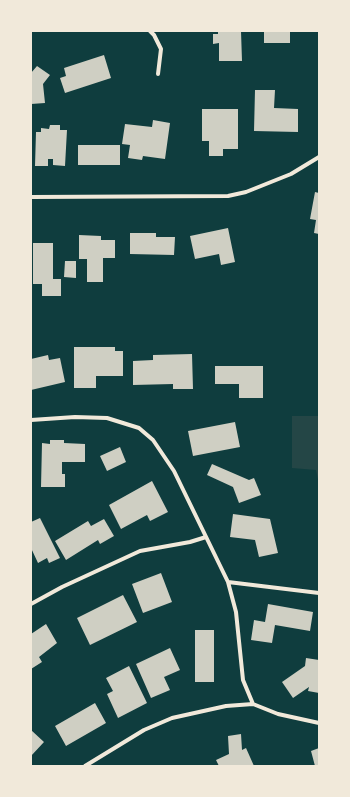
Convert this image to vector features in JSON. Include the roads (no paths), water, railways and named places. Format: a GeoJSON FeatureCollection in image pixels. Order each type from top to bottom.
{"type":"FeatureCollection","features":[{"type":"Feature","properties":{"kind":"street"},"geometry":{"type":"LineString","coordinates":[[150,31],[154,35],[161,49],[158,74]]}},
{"type":"Feature","properties":{"kind":"street"},"geometry":{"type":"LineString","coordinates":[[31,197],[228,196],[246,192],[291,174],[319,156]]}},
{"type":"Feature","properties":{"kind":"street"},"geometry":{"type":"LineString","coordinates":[[31,420],[69,417],[107,418],[139,428],[153,440],[174,471],[228,582],[236,612],[243,680],[253,704]]}},
{"type":"Feature","properties":{"kind":"street"},"geometry":{"type":"LineString","coordinates":[[31,604],[62,587],[140,551],[190,542],[206,537]]}},
{"type":"Feature","properties":{"kind":"street"},"geometry":{"type":"LineString","coordinates":[[228,582],[319,593]]}},
{"type":"Feature","properties":{"kind":"street"},"geometry":{"type":"LineString","coordinates":[[85,766],[144,730],[172,718],[226,706],[253,704],[278,714],[319,723]]}}]}
